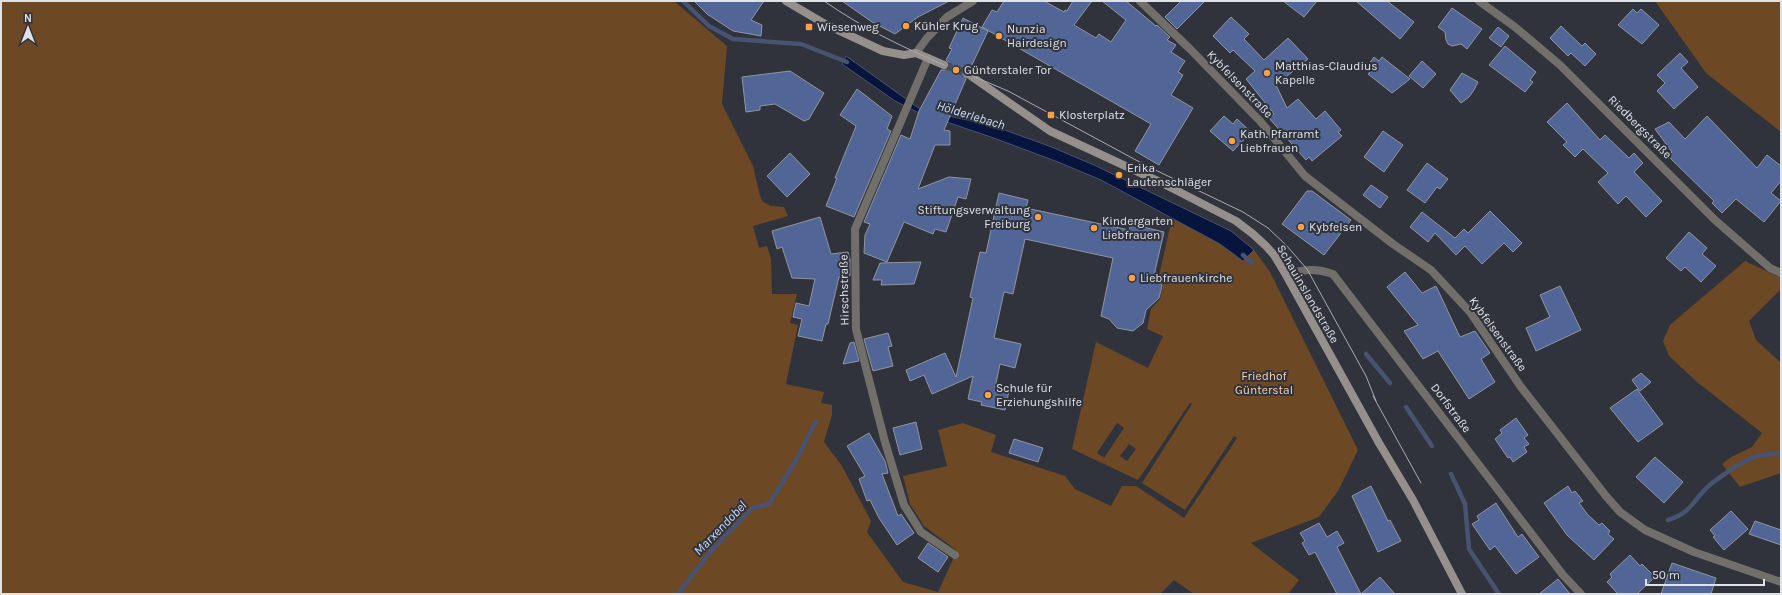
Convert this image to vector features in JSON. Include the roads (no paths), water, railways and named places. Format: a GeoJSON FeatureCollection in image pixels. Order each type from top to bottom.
{"type":"FeatureCollection","features":[{"type":"Feature","properties":{"kind":"main road"},"geometry":{"type":"LineString","coordinates":[[786,1],[819,21],[883,51],[904,55],[916,53],[944,64]]}},
{"type":"Feature","properties":{"kind":"main road","name":"Schauinslandstraße"},"geometry":{"type":"LineString","coordinates":[[968,74],[1050,131],[1156,180],[1236,222],[1253,234],[1266,246],[1286,275],[1379,443],[1413,500],[1462,594]]}},
{"type":"Feature","properties":{"kind":"street"},"geometry":{"type":"LineString","coordinates":[[916,53],[926,38],[947,17],[973,1]]}},
{"type":"Feature","properties":{"kind":"street","name":"Kybfelsenstraße"},"geometry":{"type":"LineString","coordinates":[[1140,1],[1190,49],[1260,121],[1305,176],[1393,244],[1430,270],[1470,312],[1522,386],[1606,496],[1620,512],[1645,530],[1694,552],[1781,582]]}},
{"type":"Feature","properties":{"kind":"street","name":"Riedbergstraße"},"geometry":{"type":"LineString","coordinates":[[1479,1],[1515,27],[1560,64],[1714,220],[1770,268],[1781,272]]}},
{"type":"Feature","properties":{"kind":"street","name":"Hirschstraße"},"geometry":{"type":"LineString","coordinates":[[928,58],[855,229],[856,329],[885,442],[904,505],[921,532],[955,556]]}},
{"type":"Feature","properties":{"kind":"street","name":"Dorfstraße"},"geometry":{"type":"LineString","coordinates":[[1286,275],[1307,269],[1321,270],[1333,274],[1563,575],[1581,594]]}},
{"type":"Feature","properties":{"kind":"water"},"geometry":{"type":"Polygon","coordinates":[[[846,56],[920,109],[988,124],[1049,146],[1094,165],[1231,231],[1254,250],[1243,261],[1220,244],[1101,180],[991,137],[917,112],[895,101],[842,64],[846,56]]]}},
{"type":"Feature","properties":{"kind":"waterway","name":"Hölderlebach"},"geometry":{"type":"LineString","coordinates":[[683,1],[709,26],[733,39],[801,44],[847,62]]}},
{"type":"Feature","properties":{"kind":"waterway","name":"Hölderlebach"},"geometry":{"type":"LineString","coordinates":[[1243,255],[1252,263]]}},
{"type":"Feature","properties":{"kind":"waterway","name":"Hölderlebach"},"geometry":{"type":"LineString","coordinates":[[1366,354],[1390,383]]}},
{"type":"Feature","properties":{"kind":"waterway","name":"Hölderlebach"},"geometry":{"type":"LineString","coordinates":[[1406,407],[1432,446]]}},
{"type":"Feature","properties":{"kind":"waterway","name":"Marxendobel"},"geometry":{"type":"LineString","coordinates":[[678,594],[710,552],[753,508],[769,504],[795,462],[816,421]]}},
{"type":"Feature","properties":{"kind":"waterway"},"geometry":{"type":"LineString","coordinates":[[1668,520],[1683,513],[1712,483],[1740,464],[1753,457],[1781,452]]}},
{"type":"Feature","properties":{"kind":"waterway","name":"Hölderlebach"},"geometry":{"type":"LineString","coordinates":[[1451,474],[1465,504],[1469,549],[1499,594]]}},
{"type":"Feature","properties":{"kind":"tunnel"},"geometry":{"type":"LineString","coordinates":[[944,65],[968,74]]}},
{"type":"Feature","properties":{"kind":"tram line"},"geometry":{"type":"LineString","coordinates":[[824,1],[853,20],[882,36],[944,65]]}},
{"type":"Feature","properties":{"kind":"tram line"},"geometry":{"type":"LineString","coordinates":[[968,74],[1008,91],[1147,166],[1243,212],[1268,228],[1286,245],[1307,269],[1366,376],[1376,401]]}},
{"type":"Feature","properties":{"kind":"tram line"},"geometry":{"type":"LineString","coordinates":[[1373,396],[1421,483]]}},
{"type":"Feature","properties":{"kind":"place","name":"Kühler Krug"},"geometry":{"type":"Point","coordinates":[906,26]}},
{"type":"Feature","properties":{"kind":"place","name":"Wiesenweg"},"geometry":{"type":"Point","coordinates":[809,27]}},
{"type":"Feature","properties":{"kind":"place","name":"Nunzia Hairdesign"},"geometry":{"type":"Point","coordinates":[999,36]}},
{"type":"Feature","properties":{"kind":"place","name":"Günterstaler Tor"},"geometry":{"type":"Point","coordinates":[956,70]}},
{"type":"Feature","properties":{"kind":"place","name":"Matthias-Claudius Kapelle"},"geometry":{"type":"Point","coordinates":[1267,73]}},
{"type":"Feature","properties":{"kind":"place","name":"Klosterplatz"},"geometry":{"type":"Point","coordinates":[1051,115]}},
{"type":"Feature","properties":{"kind":"place","name":"Kath. Pfarramt Liebfrauen"},"geometry":{"type":"Point","coordinates":[1232,141]}},
{"type":"Feature","properties":{"kind":"place","name":"Erika Lautenschläger"},"geometry":{"type":"Point","coordinates":[1119,175]}},
{"type":"Feature","properties":{"kind":"place","name":"Stiftungsverwaltung Freiburg"},"geometry":{"type":"Point","coordinates":[1038,217]}},
{"type":"Feature","properties":{"kind":"place","name":"Kybfelsen"},"geometry":{"type":"Point","coordinates":[1301,227]}},
{"type":"Feature","properties":{"kind":"place","name":"Kindergarten Liebfrauen"},"geometry":{"type":"Point","coordinates":[1094,228]}},
{"type":"Feature","properties":{"kind":"place","name":"Liebfrauenkirche"},"geometry":{"type":"Point","coordinates":[1132,278]}},
{"type":"Feature","properties":{"kind":"place","name":"Schule für Erziehungshilfe"},"geometry":{"type":"Point","coordinates":[988,395]}},
{"type":"Feature","properties":{"kind":"park label","name":"Friedhof Günterstal"},"geometry":{"type":"Point","coordinates":[1264,383]}}]}
